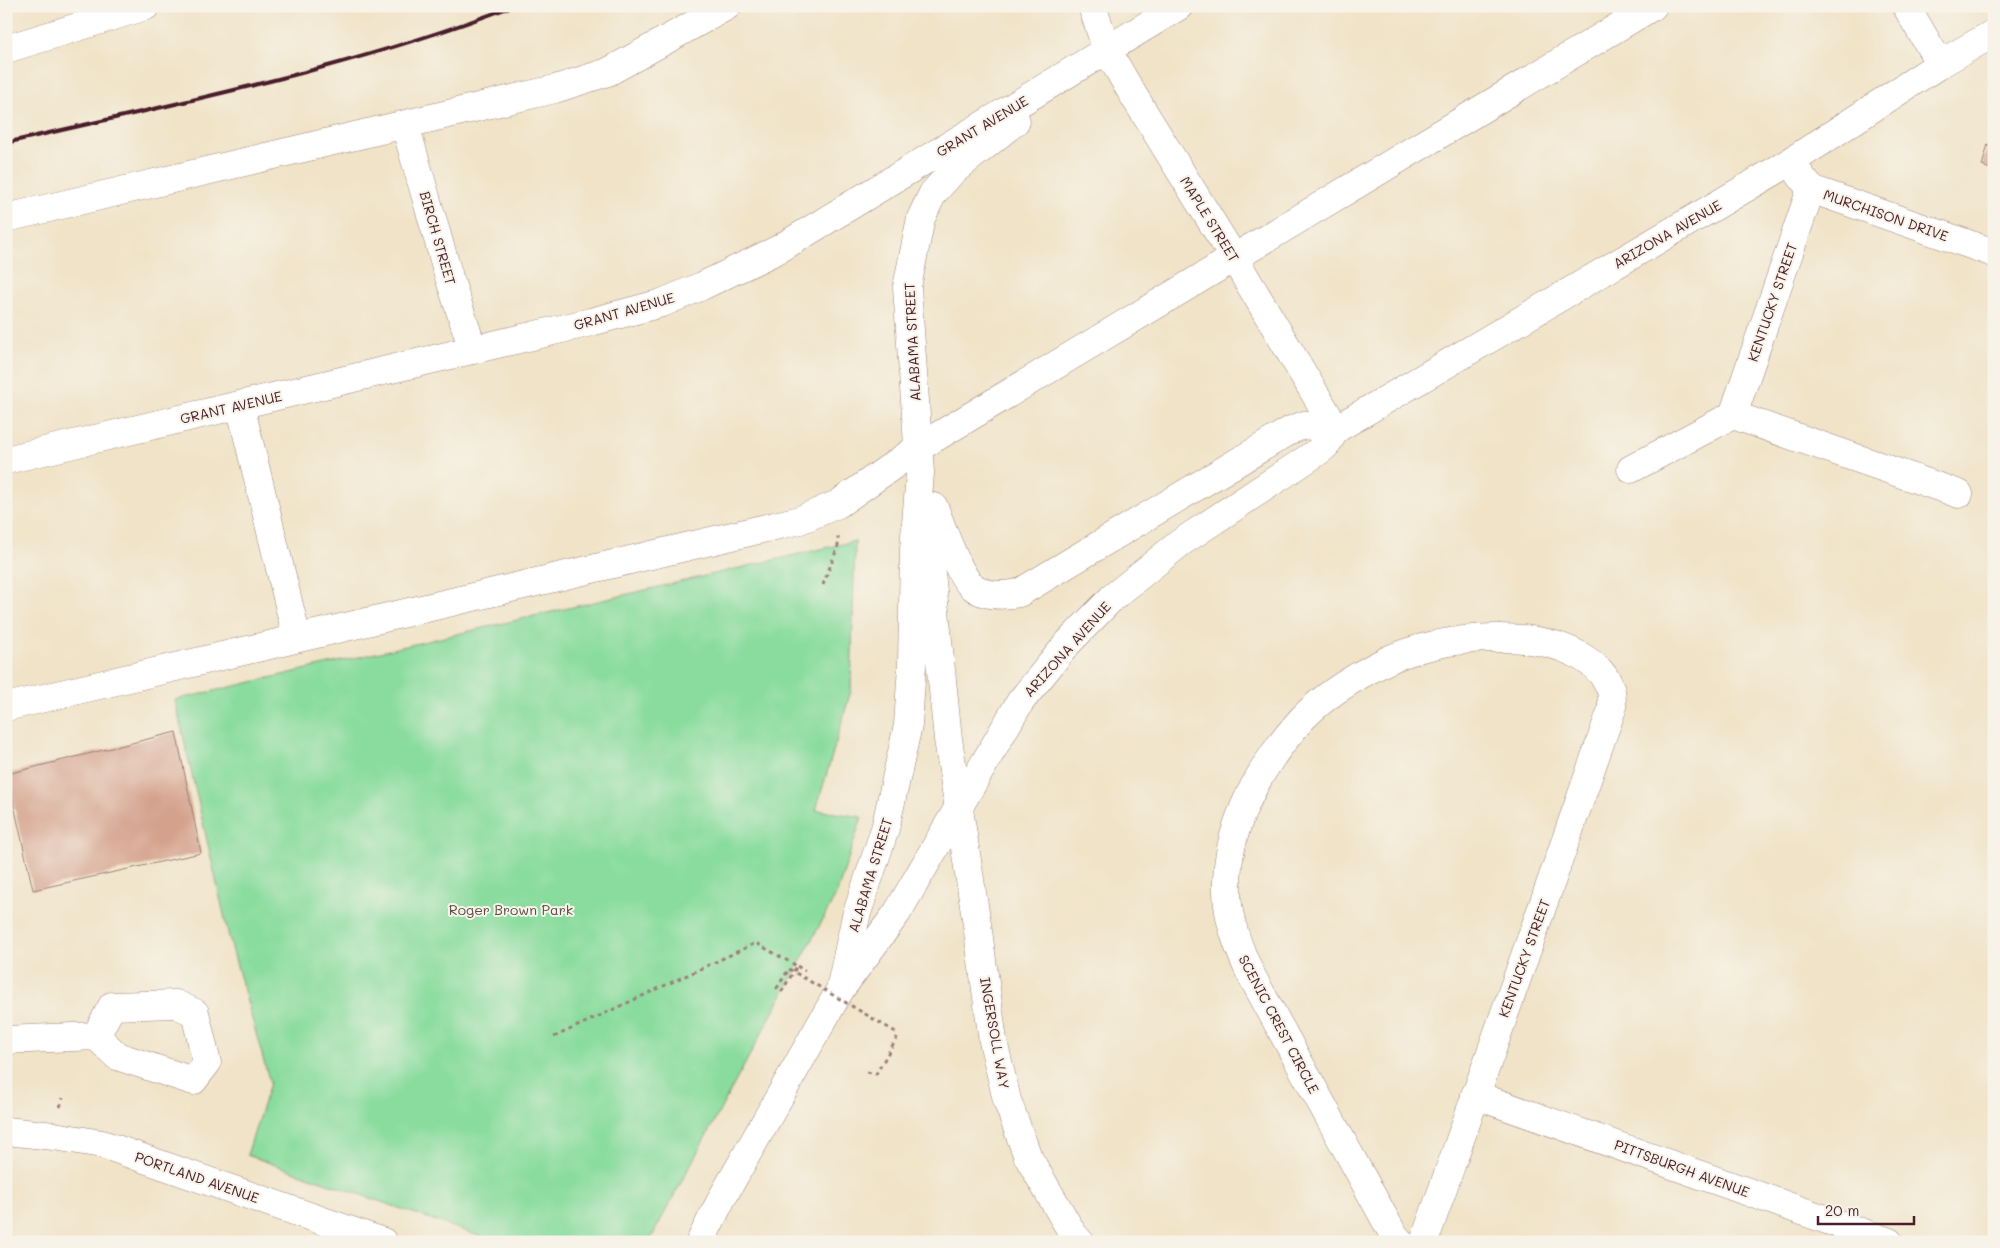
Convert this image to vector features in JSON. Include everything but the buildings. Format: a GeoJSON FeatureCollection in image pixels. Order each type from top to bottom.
{"type":"FeatureCollection","features":[{"type":"Feature","properties":{"kind":"street"},"geometry":{"type":"LineString","coordinates":[[6,48],[146,6]]}},
{"type":"Feature","properties":{"kind":"street"},"geometry":{"type":"LineString","coordinates":[[6,218],[556,90],[608,72],[727,6]]}},
{"type":"Feature","properties":{"kind":"street","name":"MAPLE STREET"},"geometry":{"type":"LineString","coordinates":[[1092,6],[1107,50],[1336,429]]}},
{"type":"Feature","properties":{"kind":"street","name":"GRANT AVENUE"},"geometry":{"type":"LineString","coordinates":[[6,460],[600,320],[662,303],[779,250],[1179,6]]}},
{"type":"Feature","properties":{"kind":"street"},"geometry":{"type":"LineString","coordinates":[[6,707],[800,520],[838,504],[919,461],[1234,258],[1653,6]]}},
{"type":"Feature","properties":{"kind":"street"},"geometry":{"type":"LineString","coordinates":[[1906,6],[1940,64]]}},
{"type":"Feature","properties":{"kind":"street","name":"ARIZONA AVENUE"},"geometry":{"type":"LineString","coordinates":[[840,990],[897,913],[1020,702],[1068,643],[1112,598],[1180,543],[1319,451],[1336,429],[1790,162],[1940,64],[1994,33]]}},
{"type":"Feature","properties":{"kind":"street","name":"ALABAMA STREET"},"geometry":{"type":"LineString","coordinates":[[958,808],[948,739],[930,548],[919,461],[907,287],[921,218],[934,192],[952,172],[1004,132],[1034,104],[1049,85]]}},
{"type":"Feature","properties":{"kind":"street","name":"BIRCH STREET"},"geometry":{"type":"LineString","coordinates":[[405,124],[449,277],[473,350]]}},
{"type":"Feature","properties":{"kind":"street","name":"MURCHISON DRIVE"},"geometry":{"type":"LineString","coordinates":[[1790,162],[1811,189],[1994,253]]}},
{"type":"Feature","properties":{"kind":"street","name":"KENTUCKY STREET"},"geometry":{"type":"LineString","coordinates":[[1734,415],[1811,189]]}},
{"type":"Feature","properties":{"kind":"street"},"geometry":{"type":"LineString","coordinates":[[240,405],[297,638]]}},
{"type":"Feature","properties":{"kind":"street"},"geometry":{"type":"LineString","coordinates":[[1631,470],[1734,415],[1959,494]]}},
{"type":"Feature","properties":{"kind":"street"},"geometry":{"type":"LineString","coordinates":[[919,461],[965,578],[972,586],[987,593],[1003,596],[1019,593],[1291,430],[1304,425],[1336,429]]}},
{"type":"Feature","properties":{"kind":"street","name":"ALABAMA STREET"},"geometry":{"type":"LineString","coordinates":[[700,1242],[727,1189],[840,990],[856,916],[885,829],[908,725],[912,666],[914,549],[919,461]]}},
{"type":"Feature","properties":{"kind":"street","name":"SCENIC CREST CIRCLE"},"geometry":{"type":"LineString","coordinates":[[1400,1242],[1392,1232],[1250,973],[1236,940],[1228,904],[1228,872],[1234,837],[1248,797],[1268,763],[1302,719],[1337,689],[1388,660],[1422,648],[1478,638],[1532,640],[1553,644],[1574,652],[1604,675]]}},
{"type":"Feature","properties":{"kind":"street","name":"KENTUCKY STREET"},"geometry":{"type":"LineString","coordinates":[[1424,1242],[1612,709],[1611,691],[1604,675]]}},
{"type":"Feature","properties":{"kind":"street","name":"INGERSOLL WAY"},"geometry":{"type":"LineString","coordinates":[[958,808],[978,931],[993,1041],[1007,1100],[1028,1157],[1073,1234],[1080,1242]]}},
{"type":"Feature","properties":{"kind":"street"},"geometry":{"type":"LineString","coordinates":[[6,1040],[96,1036]]}},
{"type":"Feature","properties":{"kind":"street","name":"PITTSBURGH AVENUE"},"geometry":{"type":"LineString","coordinates":[[1475,1094],[1889,1242]]}},
{"type":"Feature","properties":{"kind":"street","name":"PORTLAND AVENUE"},"geometry":{"type":"LineString","coordinates":[[8,1138],[54,1136],[102,1144],[383,1242]]}},
{"type":"Feature","properties":{"kind":"path"},"geometry":{"type":"LineString","coordinates":[[823,585],[838,546],[838,504]]}},
{"type":"Feature","properties":{"kind":"path"},"geometry":{"type":"LineString","coordinates":[[554,1037],[756,943],[805,972]]}},
{"type":"Feature","properties":{"kind":"path"},"geometry":{"type":"LineString","coordinates":[[797,966],[782,991],[777,988],[789,969],[899,1034],[876,1074],[867,1072]]}},
{"type":"Feature","properties":{"kind":"green space","name":"Roger Brown Park"},"geometry":{"type":"Polygon","coordinates":[[[855,541],[851,691],[816,810],[862,817],[836,895],[649,1242],[496,1242],[247,1155],[270,1083],[229,937],[175,700],[855,541]]]}},
{"type":"Feature","properties":{"kind":"railway"},"geometry":{"type":"LineString","coordinates":[[6,143],[198,99],[326,66],[389,48],[513,6]]}}]}
